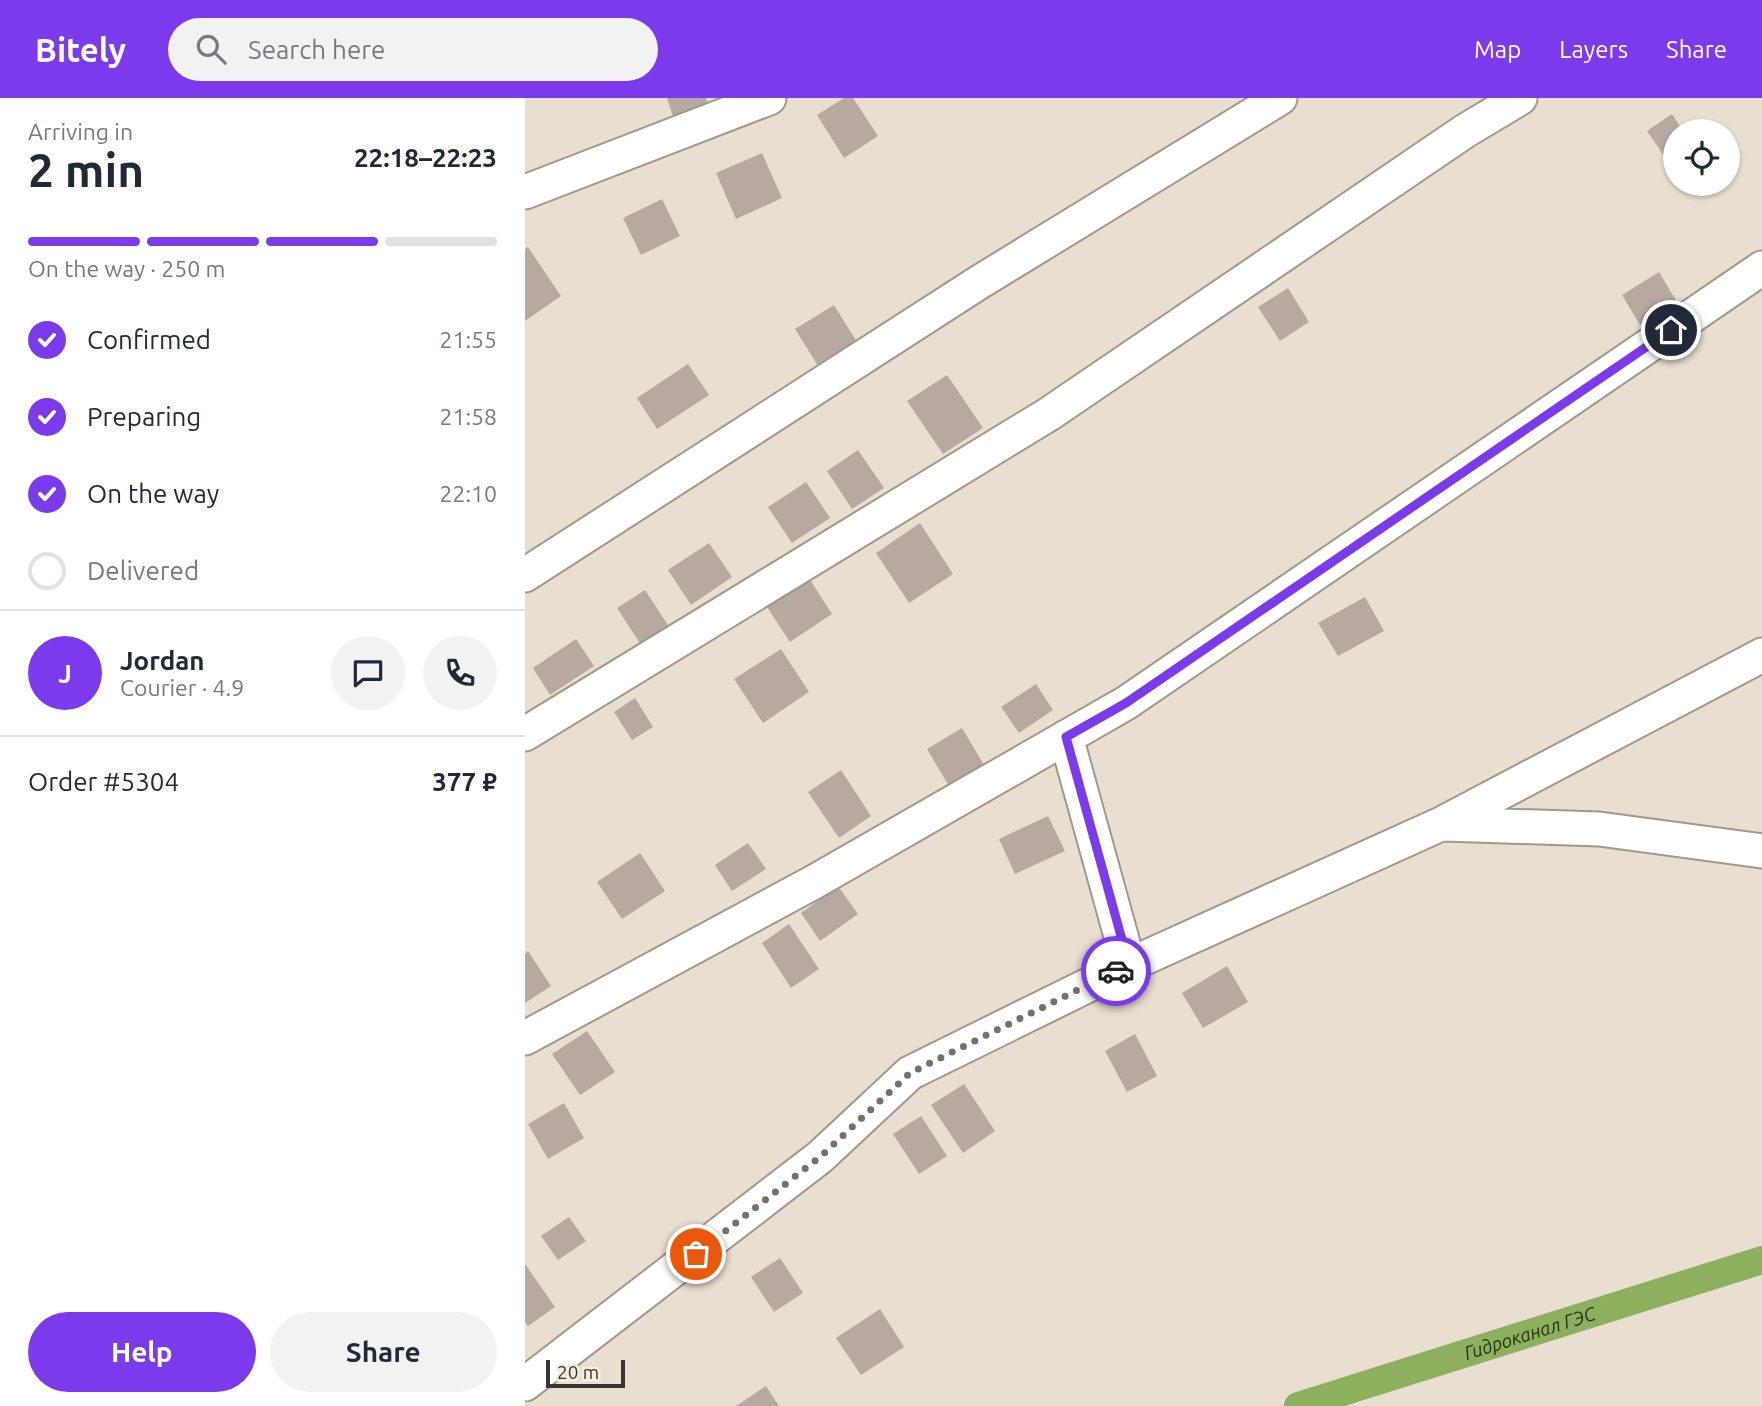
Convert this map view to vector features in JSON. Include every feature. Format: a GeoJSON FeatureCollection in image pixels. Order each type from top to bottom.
{"type":"FeatureCollection","features":[{"type":"Feature","properties":{"kind":"street"},"geometry":{"type":"LineString","coordinates":[[525,192],[769,98]]}},
{"type":"Feature","properties":{"kind":"street"},"geometry":{"type":"LineString","coordinates":[[525,575],[978,283],[1280,98]]}},
{"type":"Feature","properties":{"kind":"street"},"geometry":{"type":"LineString","coordinates":[[525,734],[1049,414],[1465,131],[1520,98]]}},
{"type":"Feature","properties":{"kind":"street"},"geometry":{"type":"LineString","coordinates":[[525,1038],[814,882],[1126,703],[1762,268]]}},
{"type":"Feature","properties":{"kind":"street"},"geometry":{"type":"LineString","coordinates":[[525,1384],[820,1157],[910,1073],[1129,965],[1441,824],[1762,655]]}},
{"type":"Feature","properties":{"kind":"street"},"geometry":{"type":"LineString","coordinates":[[1066,737],[1129,965]]}},
{"type":"Feature","properties":{"kind":"street"},"geometry":{"type":"LineString","coordinates":[[1441,824],[1599,829],[1762,851]]}},
{"type":"Feature","properties":{"kind":"building"},"geometry":{"type":"Polygon","coordinates":[[[667,98],[706,98],[709,106],[674,119],[667,98]]]}},
{"type":"Feature","properties":{"kind":"building"},"geometry":{"type":"Polygon","coordinates":[[[844,98],[853,98],[878,136],[844,158],[817,115],[844,98]]]}},
{"type":"Feature","properties":{"kind":"building"},"geometry":{"type":"Polygon","coordinates":[[[1663,120],[1663,154],[1647,131],[1663,120]]]}},
{"type":"Feature","properties":{"kind":"building"},"geometry":{"type":"Polygon","coordinates":[[[762,153],[782,198],[736,219],[716,173],[762,153]]]}},
{"type":"Feature","properties":{"kind":"building"},"geometry":{"type":"Polygon","coordinates":[[[662,199],[680,236],[641,255],[623,218],[662,199]]]}},
{"type":"Feature","properties":{"kind":"building"},"geometry":{"type":"Polygon","coordinates":[[[528,247],[561,296],[525,321],[525,249],[528,247]]]}},
{"type":"Feature","properties":{"kind":"building"},"geometry":{"type":"Polygon","coordinates":[[[1659,272],[1677,302],[1640,325],[1622,295],[1659,272]]]}},
{"type":"Feature","properties":{"kind":"building"},"geometry":{"type":"Polygon","coordinates":[[[1288,288],[1309,322],[1280,341],[1258,307],[1288,288]]]}},
{"type":"Feature","properties":{"kind":"building"},"geometry":{"type":"Polygon","coordinates":[[[834,305],[862,350],[823,374],[795,329],[834,305]]]}},
{"type":"Feature","properties":{"kind":"building"},"geometry":{"type":"Polygon","coordinates":[[[688,364],[709,395],[657,429],[637,398],[688,364]]]}},
{"type":"Feature","properties":{"kind":"building"},"geometry":{"type":"Polygon","coordinates":[[[947,375],[983,428],[943,454],[907,401],[947,375]]]}},
{"type":"Feature","properties":{"kind":"building"},"geometry":{"type":"Polygon","coordinates":[[[858,450],[884,488],[852,509],[827,471],[858,450]]]}},
{"type":"Feature","properties":{"kind":"building"},"geometry":{"type":"Polygon","coordinates":[[[806,482],[830,518],[792,543],[768,507],[806,482]]]}},
{"type":"Feature","properties":{"kind":"building"},"geometry":{"type":"Polygon","coordinates":[[[920,523],[953,574],[909,603],[876,553],[920,523]]]}},
{"type":"Feature","properties":{"kind":"building"},"geometry":{"type":"Polygon","coordinates":[[[709,543],[732,577],[691,605],[668,570],[709,543]]]}},
{"type":"Feature","properties":{"kind":"building"},"geometry":{"type":"Polygon","coordinates":[[[805,572],[832,614],[790,642],[763,601],[805,572]]]}},
{"type":"Feature","properties":{"kind":"building"},"geometry":{"type":"Polygon","coordinates":[[[645,590],[673,633],[645,651],[617,608],[645,590]]]}},
{"type":"Feature","properties":{"kind":"building"},"geometry":{"type":"Polygon","coordinates":[[[1365,597],[1384,631],[1338,656],[1318,623],[1365,597]]]}},
{"type":"Feature","properties":{"kind":"building"},"geometry":{"type":"Polygon","coordinates":[[[576,639],[594,666],[550,695],[533,668],[576,639]]]}},
{"type":"Feature","properties":{"kind":"building"},"geometry":{"type":"Polygon","coordinates":[[[781,649],[809,692],[763,723],[734,679],[781,649]]]}},
{"type":"Feature","properties":{"kind":"building"},"geometry":{"type":"Polygon","coordinates":[[[1036,684],[1053,710],[1019,733],[1001,707],[1036,684]]]}},
{"type":"Feature","properties":{"kind":"building"},"geometry":{"type":"Polygon","coordinates":[[[635,698],[653,727],[632,740],[614,712],[635,698]]]}},
{"type":"Feature","properties":{"kind":"building"},"geometry":{"type":"Polygon","coordinates":[[[962,728],[984,765],[949,786],[927,749],[962,728]]]}},
{"type":"Feature","properties":{"kind":"building"},"geometry":{"type":"Polygon","coordinates":[[[841,770],[871,816],[839,838],[808,792],[841,770]]]}},
{"type":"Feature","properties":{"kind":"building"},"geometry":{"type":"Polygon","coordinates":[[[1048,816],[1065,851],[1015,874],[999,839],[1048,816]]]}},
{"type":"Feature","properties":{"kind":"building"},"geometry":{"type":"Polygon","coordinates":[[[748,843],[766,869],[732,891],[715,865],[748,843]]]}},
{"type":"Feature","properties":{"kind":"building"},"geometry":{"type":"Polygon","coordinates":[[[640,853],[665,891],[622,919],[597,882],[640,853]]]}},
{"type":"Feature","properties":{"kind":"building"},"geometry":{"type":"Polygon","coordinates":[[[838,886],[858,914],[820,941],[801,913],[838,886]]]}},
{"type":"Feature","properties":{"kind":"building"},"geometry":{"type":"Polygon","coordinates":[[[789,924],[819,969],[791,988],[762,943],[789,924]]]}},
{"type":"Feature","properties":{"kind":"building"},"geometry":{"type":"Polygon","coordinates":[[[528,951],[551,986],[525,1003],[525,954],[528,951]]]}},
{"type":"Feature","properties":{"kind":"building"},"geometry":{"type":"Polygon","coordinates":[[[1227,966],[1248,1002],[1203,1028],[1182,993],[1227,966]]]}},
{"type":"Feature","properties":{"kind":"building"},"geometry":{"type":"Polygon","coordinates":[[[587,1031],[615,1072],[580,1095],[552,1054],[587,1031]]]}},
{"type":"Feature","properties":{"kind":"building"},"geometry":{"type":"Polygon","coordinates":[[[1135,1034],[1157,1076],[1127,1092],[1105,1051],[1135,1034]]]}},
{"type":"Feature","properties":{"kind":"building"},"geometry":{"type":"Polygon","coordinates":[[[964,1084],[995,1131],[963,1153],[931,1105],[964,1084]]]}},
{"type":"Feature","properties":{"kind":"building"},"geometry":{"type":"Polygon","coordinates":[[[564,1103],[584,1138],[548,1159],[528,1124],[564,1103]]]}},
{"type":"Feature","properties":{"kind":"building"},"geometry":{"type":"Polygon","coordinates":[[[921,1116],[947,1156],[919,1174],[893,1134],[921,1116]]]}},
{"type":"Feature","properties":{"kind":"building"},"geometry":{"type":"Polygon","coordinates":[[[569,1217],[586,1241],[558,1260],[541,1236],[569,1217]]]}},
{"type":"Feature","properties":{"kind":"building"},"geometry":{"type":"Polygon","coordinates":[[[780,1258],[803,1293],[774,1312],[751,1277],[780,1258]]]}},
{"type":"Feature","properties":{"kind":"building"},"geometry":{"type":"Polygon","coordinates":[[[525,1264],[555,1307],[528,1326],[525,1322],[525,1264]]]}},
{"type":"Feature","properties":{"kind":"building"},"geometry":{"type":"Polygon","coordinates":[[[880,1309],[904,1347],[861,1375],[836,1338],[880,1309]]]}},
{"type":"Feature","properties":{"kind":"building"},"geometry":{"type":"Polygon","coordinates":[[[766,1386],[779,1406],[736,1406],[766,1386]]]}},
{"type":"Feature","properties":{"kind":"waterway","name":"Гидроканал ГЭС"},"geometry":{"type":"LineString","coordinates":[[1298,1406],[1762,1260]]}},
{"type":"Feature","properties":{"kind":"way so far"},"geometry":{"type":"LineString","coordinates":[[696,1254],[820,1157],[910,1073],[1116,971]]}},
{"type":"Feature","properties":{"kind":"route"},"geometry":{"type":"LineString","coordinates":[[1116,971],[1129,965],[1066,737],[1126,703],[1671,330]]}}]}
